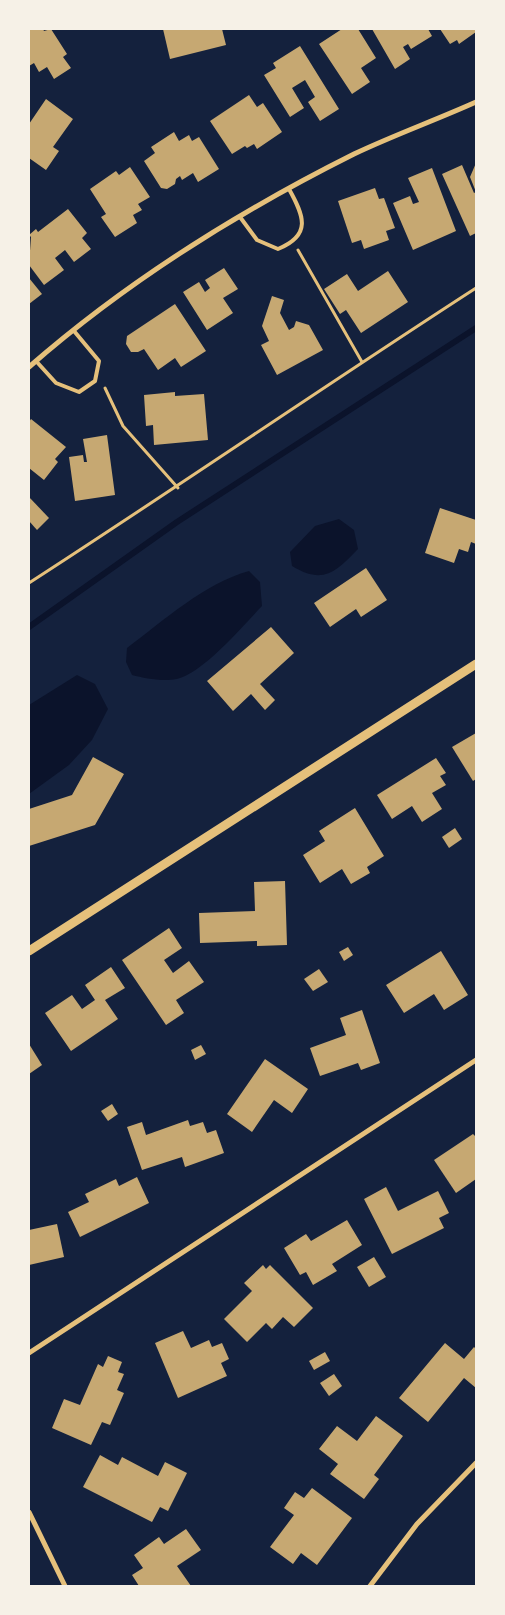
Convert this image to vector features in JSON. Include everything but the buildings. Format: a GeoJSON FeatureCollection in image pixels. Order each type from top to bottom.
{"type":"FeatureCollection","features":[{"type":"Feature","properties":{"kind":"street"},"geometry":{"type":"LineString","coordinates":[[29,367],[130,288],[240,217],[356,154],[476,102]]}},
{"type":"Feature","properties":{"kind":"street"},"geometry":{"type":"LineString","coordinates":[[29,951],[476,664]]}},
{"type":"Feature","properties":{"kind":"street"},"geometry":{"type":"LineString","coordinates":[[29,1353],[476,1060]]}},
{"type":"Feature","properties":{"kind":"street"},"geometry":{"type":"LineString","coordinates":[[370,1586],[418,1524],[476,1463]]}},
{"type":"Feature","properties":{"kind":"street"},"geometry":{"type":"LineString","coordinates":[[29,1512],[65,1586]]}},
{"type":"Feature","properties":{"kind":"lane"},"geometry":{"type":"LineString","coordinates":[[240,217],[257,240],[278,249],[294,242],[301,231],[301,209],[289,189]]}},
{"type":"Feature","properties":{"kind":"lane"},"geometry":{"type":"LineString","coordinates":[[36,361],[56,383],[79,392],[95,381],[99,361],[74,332]]}},
{"type":"Feature","properties":{"kind":"path"},"geometry":{"type":"LineString","coordinates":[[294,242],[362,362]]}},
{"type":"Feature","properties":{"kind":"path"},"geometry":{"type":"LineString","coordinates":[[29,582],[178,488],[362,362],[476,288]]}},
{"type":"Feature","properties":{"kind":"path"},"geometry":{"type":"LineString","coordinates":[[95,381],[104,386],[123,426],[178,488]]}},
{"type":"Feature","properties":{"kind":"water"},"geometry":{"type":"Polygon","coordinates":[[[339,519],[354,530],[358,549],[343,564],[321,575],[312,575],[292,566],[290,552],[315,526],[339,519]]]}},
{"type":"Feature","properties":{"kind":"water"},"geometry":{"type":"Polygon","coordinates":[[[249,571],[260,582],[262,606],[206,662],[181,678],[160,680],[132,675],[126,662],[127,648],[185,604],[216,584],[249,571]]]}},
{"type":"Feature","properties":{"kind":"water"},"geometry":{"type":"Polygon","coordinates":[[[77,675],[95,684],[108,709],[92,740],[69,765],[29,794],[29,705],[77,675]]]}},
{"type":"Feature","properties":{"kind":"waterway"},"geometry":{"type":"LineString","coordinates":[[29,627],[177,522],[476,328]]}}]}
